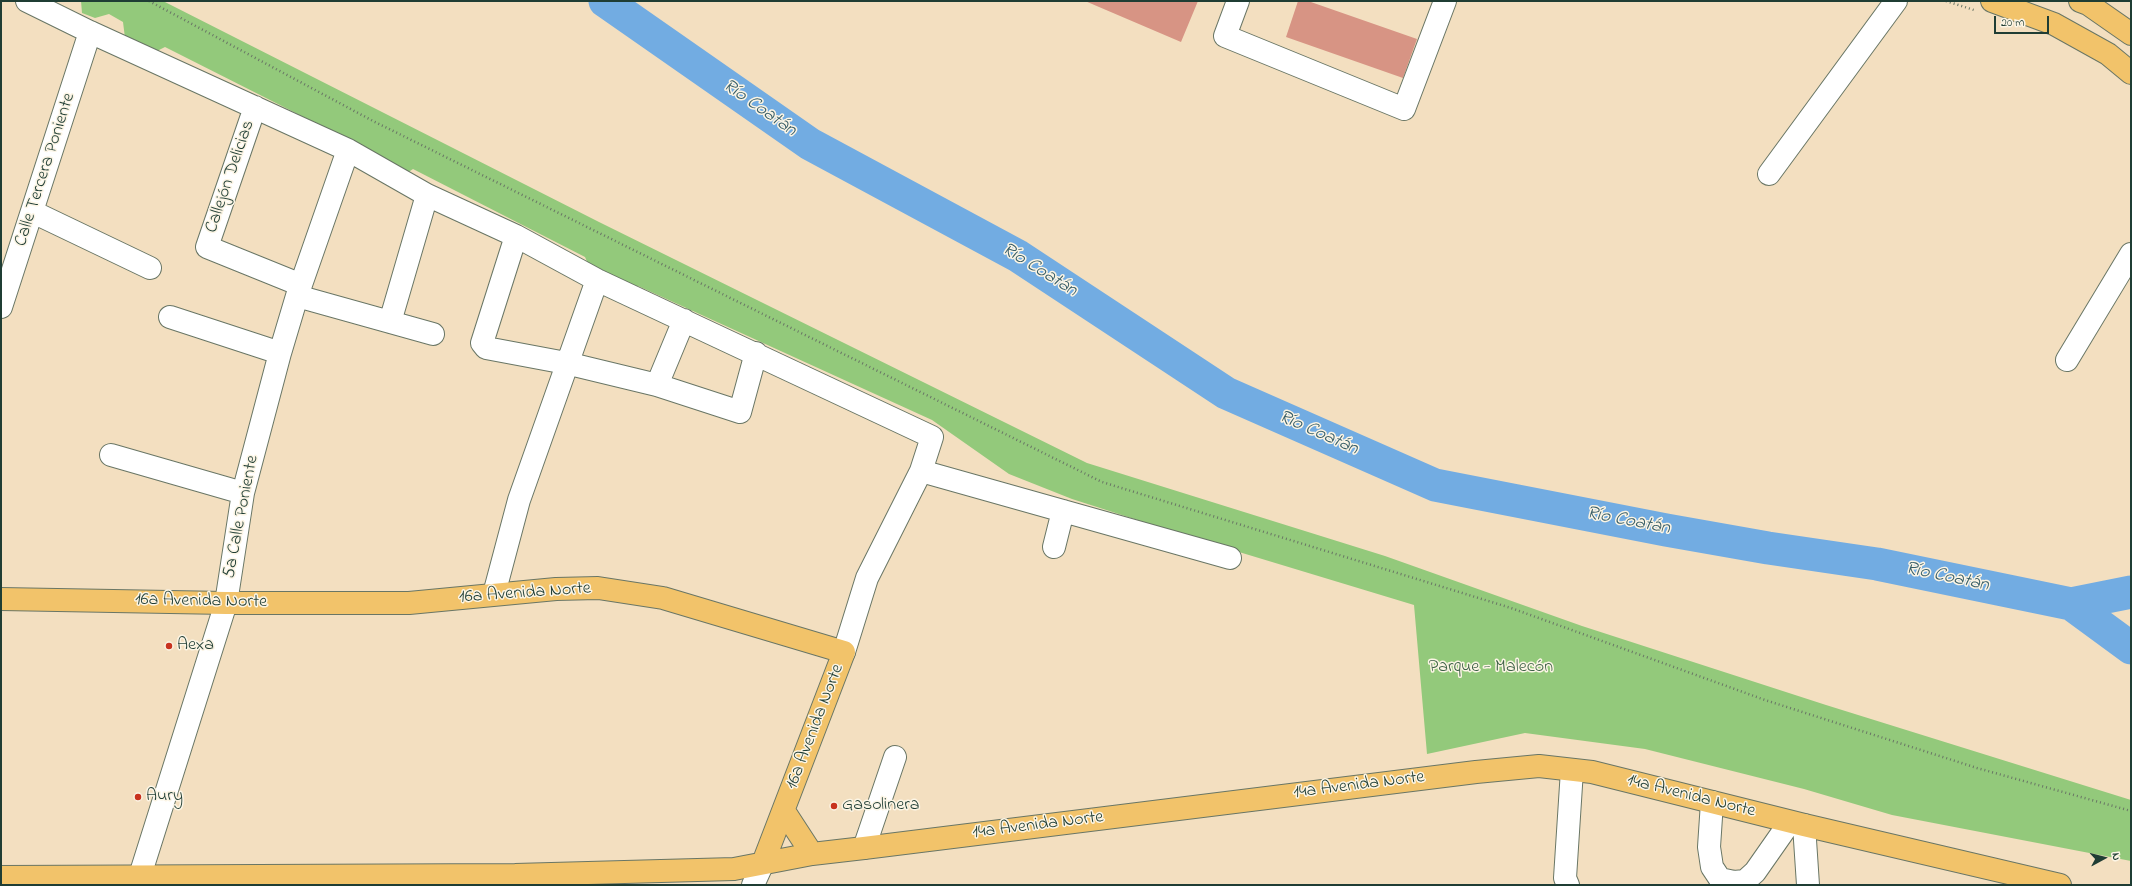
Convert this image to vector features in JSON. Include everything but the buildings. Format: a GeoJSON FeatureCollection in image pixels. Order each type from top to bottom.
{"type":"FeatureCollection","features":[{"type":"Feature","properties":{"kind":"main road"},"geometry":{"type":"LineString","coordinates":[[1992,1],[2054,24],[2108,54],[2131,72]]}},
{"type":"Feature","properties":{"kind":"main road"},"geometry":{"type":"LineString","coordinates":[[2080,1],[2088,4],[2131,34]]}},
{"type":"Feature","properties":{"kind":"main road","name":"16a Avenida Norte"},"geometry":{"type":"LineString","coordinates":[[1,599],[226,603],[409,603],[556,589],[598,588],[657,597],[844,652],[784,811],[812,854]]}},
{"type":"Feature","properties":{"kind":"main road","name":"14a Avenida Norte"},"geometry":{"type":"LineString","coordinates":[[1,877],[138,881],[516,880],[734,869],[812,854],[1476,772],[1539,766],[1592,772],[1797,824],[2060,885]]}},
{"type":"Feature","properties":{"kind":"main road"},"geometry":{"type":"LineString","coordinates":[[763,863],[784,811]]}},
{"type":"Feature","properties":{"kind":"street"},"geometry":{"type":"LineString","coordinates":[[27,1],[90,32],[255,106],[348,150],[428,195],[516,236],[597,280],[932,436],[920,471],[867,578],[844,652]]}},
{"type":"Feature","properties":{"kind":"street"},"geometry":{"type":"LineString","coordinates":[[1238,1],[1225,36],[1404,109],[1445,1]]}},
{"type":"Feature","properties":{"kind":"street"},"geometry":{"type":"LineString","coordinates":[[1769,174],[1896,1]]}},
{"type":"Feature","properties":{"kind":"street","name":"Calle Tercera Poniente"},"geometry":{"type":"LineString","coordinates":[[1,307],[90,32]]}},
{"type":"Feature","properties":{"kind":"street","name":"Callejón Delicias"},"geometry":{"type":"LineString","coordinates":[[255,106],[207,247],[299,291]]}},
{"type":"Feature","properties":{"kind":"street","name":"5a Calle Poniente"},"geometry":{"type":"LineString","coordinates":[[138,881],[226,603],[243,493],[280,353],[299,291],[348,150]]}},
{"type":"Feature","properties":{"kind":"street"},"geometry":{"type":"LineString","coordinates":[[390,322],[428,195]]}},
{"type":"Feature","properties":{"kind":"street"},"geometry":{"type":"LineString","coordinates":[[33,212],[150,268]]}},
{"type":"Feature","properties":{"kind":"street"},"geometry":{"type":"LineString","coordinates":[[516,236],[482,342],[486,348],[566,364],[657,385],[740,412],[756,353]]}},
{"type":"Feature","properties":{"kind":"street"},"geometry":{"type":"LineString","coordinates":[[2067,360],[2131,254]]}},
{"type":"Feature","properties":{"kind":"street"},"geometry":{"type":"LineString","coordinates":[[494,594],[519,500],[597,280]]}},
{"type":"Feature","properties":{"kind":"street"},"geometry":{"type":"LineString","coordinates":[[299,291],[390,322],[433,334]]}},
{"type":"Feature","properties":{"kind":"street"},"geometry":{"type":"LineString","coordinates":[[170,317],[280,353]]}},
{"type":"Feature","properties":{"kind":"street"},"geometry":{"type":"LineString","coordinates":[[657,385],[684,320]]}},
{"type":"Feature","properties":{"kind":"street"},"geometry":{"type":"LineString","coordinates":[[111,456],[243,493]]}},
{"type":"Feature","properties":{"kind":"street"},"geometry":{"type":"LineString","coordinates":[[920,471],[1230,558]]}},
{"type":"Feature","properties":{"kind":"street"},"geometry":{"type":"LineString","coordinates":[[1054,547],[1063,511]]}},
{"type":"Feature","properties":{"kind":"street"},"geometry":{"type":"LineString","coordinates":[[864,848],[895,757]]}},
{"type":"Feature","properties":{"kind":"street"},"geometry":{"type":"LineString","coordinates":[[1568,885],[1565,878],[1572,770]]}},
{"type":"Feature","properties":{"kind":"street"},"geometry":{"type":"LineString","coordinates":[[1712,802],[1709,847],[1712,867],[1720,879],[1734,882],[1744,881],[1755,872],[1797,824]]}},
{"type":"Feature","properties":{"kind":"street"},"geometry":{"type":"LineString","coordinates":[[1797,824],[1808,885]]}},
{"type":"Feature","properties":{"kind":"street"},"geometry":{"type":"LineString","coordinates":[[753,885],[763,863]]}},
{"type":"Feature","properties":{"kind":"path"},"geometry":{"type":"LineString","coordinates":[[149,1],[373,121],[1102,482],[1511,608],[1765,700],[1886,739],[1977,768],[2131,811]]}},
{"type":"Feature","properties":{"kind":"green space","name":"Parque - Malecón"},"geometry":{"type":"Polygon","coordinates":[[[81,1],[163,1],[599,222],[1087,463],[1385,556],[1582,626],[1826,705],[2131,800],[2131,861],[1892,815],[1804,789],[1645,749],[1525,733],[1427,754],[1414,605],[1206,542],[1072,499],[1009,474],[932,420],[638,286],[618,289],[593,275],[585,257],[413,169],[401,177],[367,149],[165,47],[157,51],[125,38],[123,22],[109,14],[95,18],[82,13],[81,1]]]}},
{"type":"Feature","properties":{"kind":"waterway","name":"Río Coatán"},"geometry":{"type":"LineString","coordinates":[[605,1],[810,144],[1018,256],[1226,393],[1435,485],[1666,530],[1768,548],[1877,564],[2071,604],[2131,592]]}},
{"type":"Feature","properties":{"kind":"waterway"},"geometry":{"type":"LineString","coordinates":[[2071,604],[2131,648]]}},
{"type":"Feature","properties":{"kind":"place","name":"Aexa"},"geometry":{"type":"Point","coordinates":[169,646]}},
{"type":"Feature","properties":{"kind":"place","name":"Aury"},"geometry":{"type":"Point","coordinates":[138,797]}},
{"type":"Feature","properties":{"kind":"place","name":"Gasolinera"},"geometry":{"type":"Point","coordinates":[834,806]}}]}
